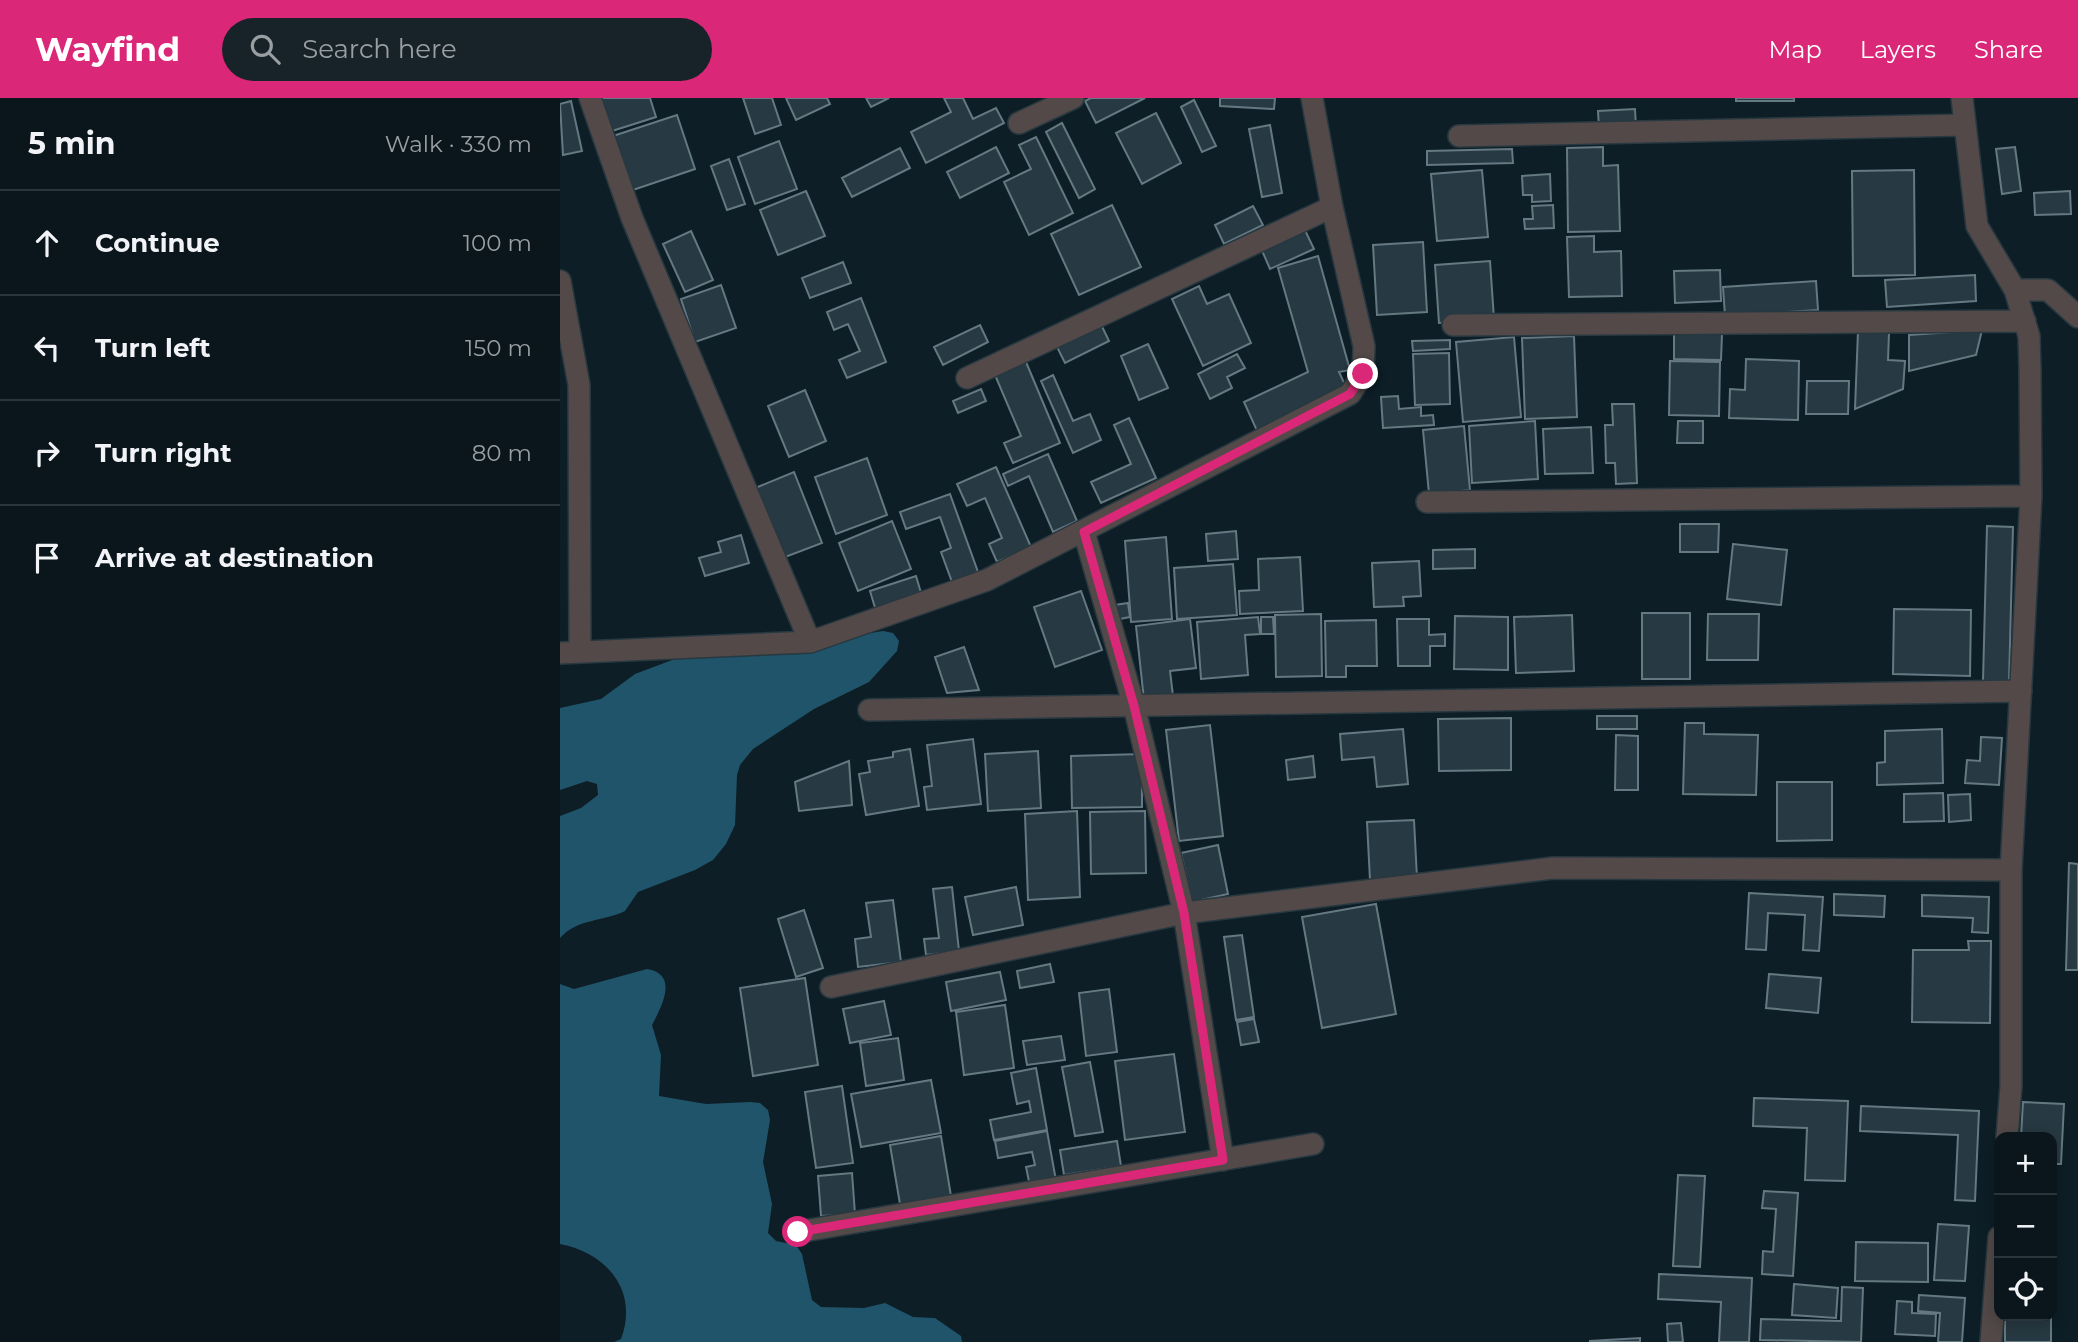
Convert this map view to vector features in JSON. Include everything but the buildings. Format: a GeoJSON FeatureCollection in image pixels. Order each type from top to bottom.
{"type":"FeatureCollection","features":[{"type":"Feature","properties":{"kind":"street"},"geometry":{"type":"LineString","coordinates":[[590,98],[632,219],[810,642]]}},
{"type":"Feature","properties":{"kind":"street"},"geometry":{"type":"LineString","coordinates":[[1019,123],[1073,98]]}},
{"type":"Feature","properties":{"kind":"street"},"geometry":{"type":"LineString","coordinates":[[560,281],[579,385],[570,652],[810,642],[987,580],[1350,394],[1363,374],[1364,346],[1332,207],[1312,98]]}},
{"type":"Feature","properties":{"kind":"street"},"geometry":{"type":"LineString","coordinates":[[1962,98],[1977,226],[2015,290],[2025,321],[2030,369],[2031,496],[2011,870],[2011,1086],[2007,1132]]}},
{"type":"Feature","properties":{"kind":"street"},"geometry":{"type":"LineString","coordinates":[[1459,136],[1964,125]]}},
{"type":"Feature","properties":{"kind":"street"},"geometry":{"type":"LineString","coordinates":[[967,378],[1332,207]]}},
{"type":"Feature","properties":{"kind":"street"},"geometry":{"type":"LineString","coordinates":[[2015,290],[2048,290],[2078,317]]}},
{"type":"Feature","properties":{"kind":"street"},"geometry":{"type":"LineString","coordinates":[[1453,325],[2025,321]]}},
{"type":"Feature","properties":{"kind":"street"},"geometry":{"type":"LineString","coordinates":[[1427,502],[2031,496]]}},
{"type":"Feature","properties":{"kind":"street"},"geometry":{"type":"LineString","coordinates":[[1084,532],[1134,706],[1184,913],[1223,1160]]}},
{"type":"Feature","properties":{"kind":"street"},"geometry":{"type":"LineString","coordinates":[[869,710],[2021,691]]}},
{"type":"Feature","properties":{"kind":"street"},"geometry":{"type":"LineString","coordinates":[[831,988],[1184,913],[1553,867],[2011,870]]}},
{"type":"Feature","properties":{"kind":"street"},"geometry":{"type":"LineString","coordinates":[[798,1232],[1312,1144]]}},
{"type":"Feature","properties":{"kind":"street"},"geometry":{"type":"LineString","coordinates":[[1991,1342],[1997,1258]]}},
{"type":"Feature","properties":{"kind":"water"},"geometry":{"type":"Polygon","coordinates":[[[883,631],[893,633],[899,641],[897,651],[869,682],[814,709],[753,749],[740,765],[737,775],[735,825],[726,844],[713,860],[695,870],[638,892],[625,911],[575,927],[560,938],[560,816],[581,808],[598,795],[597,784],[587,781],[560,790],[560,708],[601,699],[635,674],[696,651],[726,656],[801,654],[851,636],[883,631]]]}},
{"type":"Feature","properties":{"kind":"water"},"geometry":{"type":"Polygon","coordinates":[[[647,969],[663,977],[665,984],[663,1000],[652,1025],[661,1055],[659,1096],[706,1104],[760,1103],[768,1110],[770,1120],[763,1162],[772,1204],[768,1233],[776,1241],[796,1245],[802,1254],[812,1300],[821,1307],[864,1308],[885,1303],[913,1317],[935,1318],[961,1336],[962,1342],[614,1342],[621,1339],[626,1305],[615,1277],[605,1265],[592,1256],[560,1244],[560,984],[574,989],[647,969]]]}},
{"type":"Feature","properties":{"kind":"route"},"geometry":{"type":"LineString","coordinates":[[798,1232],[1223,1160],[1184,913],[1134,706],[1084,532],[1350,394],[1363,374]]}}]}
